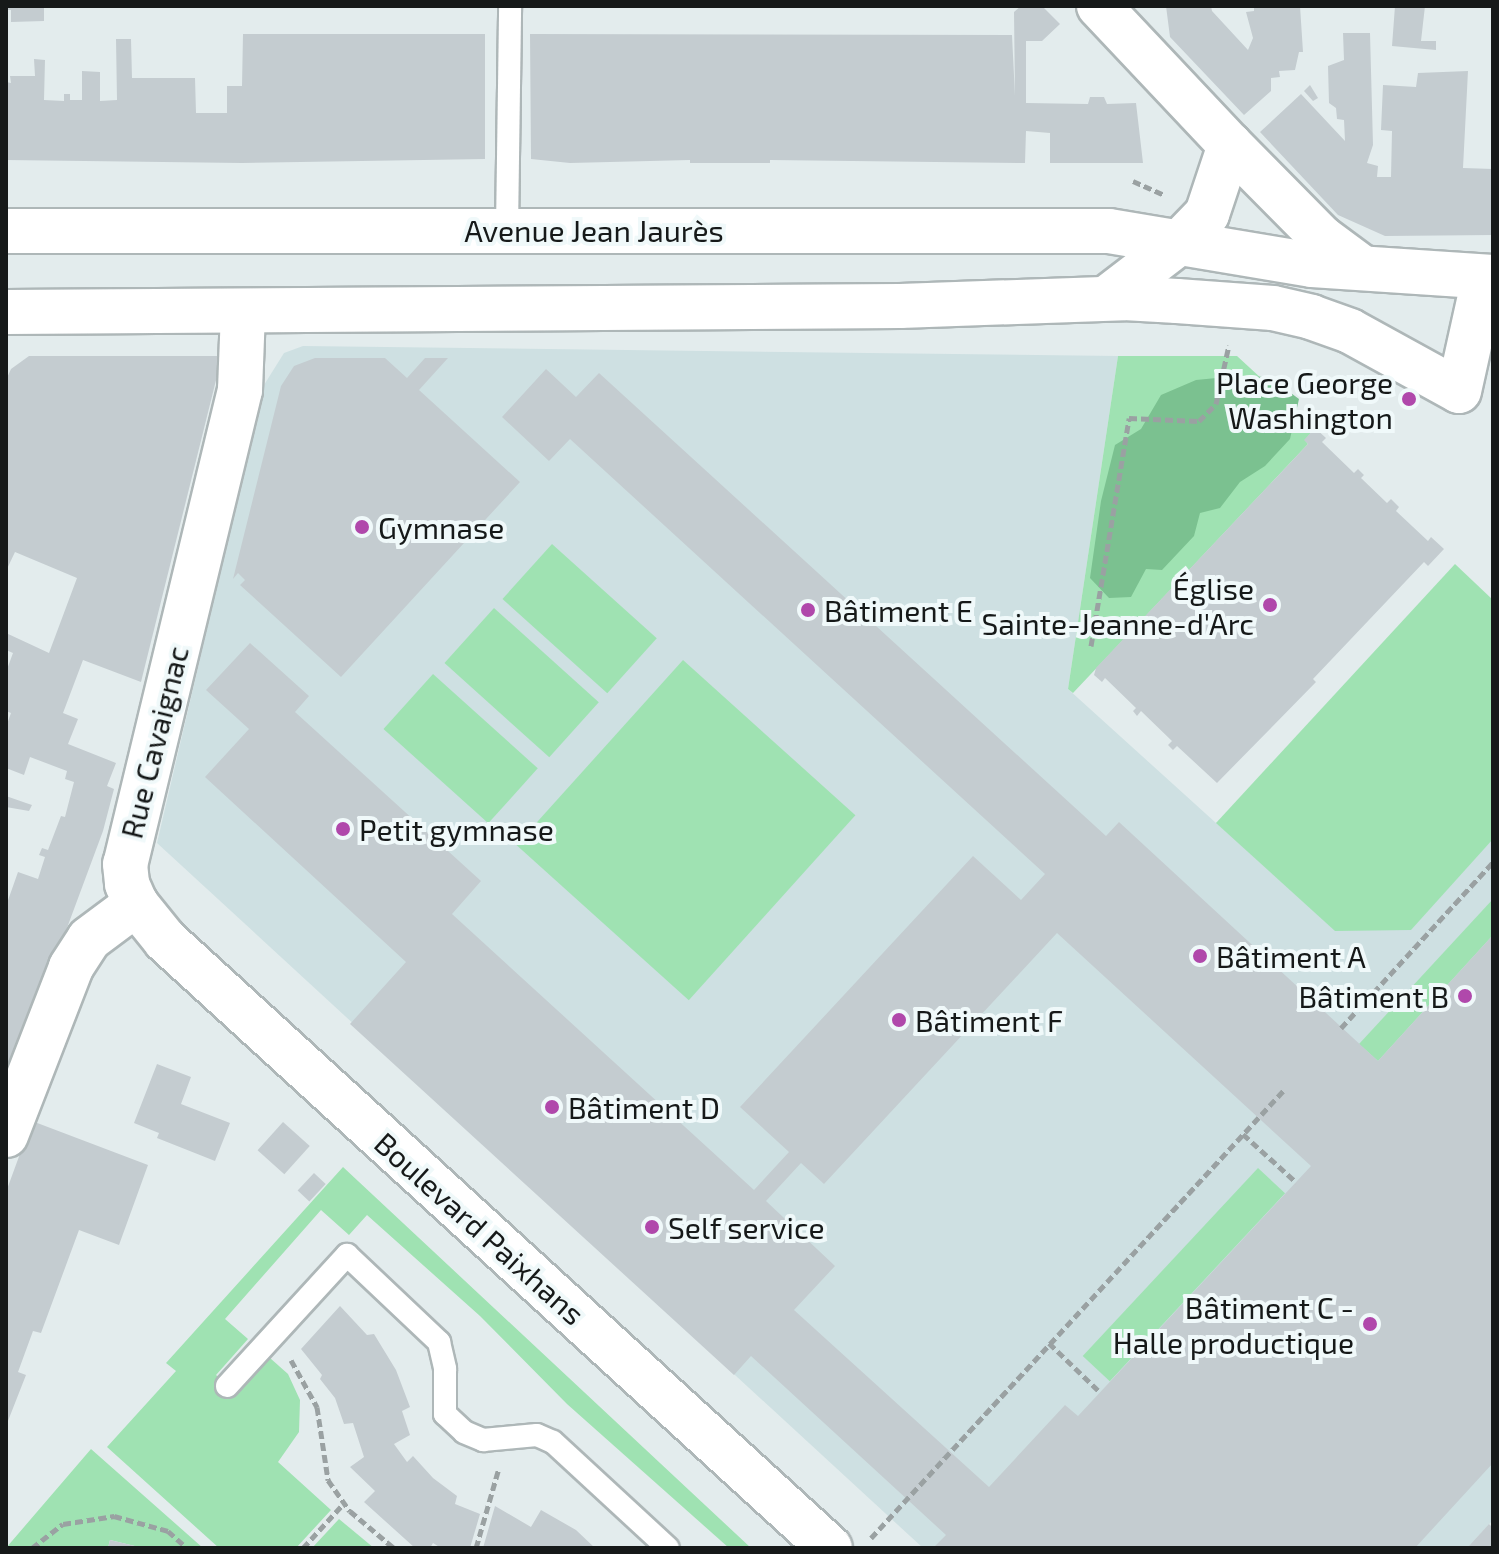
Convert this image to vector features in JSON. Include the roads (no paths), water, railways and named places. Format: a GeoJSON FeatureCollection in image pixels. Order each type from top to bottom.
{"type":"FeatureCollection","features":[{"type":"Feature","properties":{"kind":"main road"},"geometry":{"type":"LineString","coordinates":[[6,313],[900,306],[1107,298],[1237,304],[1286,311],[1350,331],[1459,391],[1489,278],[1360,266],[1322,238],[1230,145],[1117,14]]}},
{"type":"Feature","properties":{"kind":"main road"},"geometry":{"type":"LineString","coordinates":[[1107,298],[1180,242],[1207,214],[1230,145]]}},
{"type":"Feature","properties":{"kind":"main road"},"geometry":{"type":"LineString","coordinates":[[6,246],[228,248],[228,229]]}},
{"type":"Feature","properties":{"kind":"main road","name":"Avenue Jean Jaurès"},"geometry":{"type":"LineString","coordinates":[[6,231],[1109,231],[1312,265],[1360,266]]}},
{"type":"Feature","properties":{"kind":"main road","name":"Rue Cavaignac"},"geometry":{"type":"LineString","coordinates":[[136,904],[127,884],[125,864],[240,390],[243,312]]}},
{"type":"Feature","properties":{"kind":"main road"},"geometry":{"type":"LineString","coordinates":[[6,1135],[71,967],[89,939],[136,904]]}},
{"type":"Feature","properties":{"kind":"main road","name":"Boulevard Paixhans"},"geometry":{"type":"LineString","coordinates":[[136,904],[165,940],[830,1548]]}},
{"type":"Feature","properties":{"kind":"lane"},"geometry":{"type":"LineString","coordinates":[[507,230],[510,6]]}},
{"type":"Feature","properties":{"kind":"lane"},"geometry":{"type":"LineString","coordinates":[[227,1386],[347,1255],[439,1342],[445,1369],[445,1414],[464,1432],[483,1440],[537,1435],[553,1442],[668,1548]]}},
{"type":"Feature","properties":{"kind":"place","name":"Place George Washington"},"geometry":{"type":"Point","coordinates":[1409,399]}},
{"type":"Feature","properties":{"kind":"place","name":"Gymnase"},"geometry":{"type":"Point","coordinates":[362,527]}},
{"type":"Feature","properties":{"kind":"place","name":"Église Sainte-Jeanne-d'Arc"},"geometry":{"type":"Point","coordinates":[1270,605]}},
{"type":"Feature","properties":{"kind":"place","name":"Bâtiment E"},"geometry":{"type":"Point","coordinates":[808,610]}},
{"type":"Feature","properties":{"kind":"place","name":"Petit gymnase"},"geometry":{"type":"Point","coordinates":[343,829]}},
{"type":"Feature","properties":{"kind":"place","name":"Bâtiment A"},"geometry":{"type":"Point","coordinates":[1200,956]}},
{"type":"Feature","properties":{"kind":"place","name":"Bâtiment B"},"geometry":{"type":"Point","coordinates":[1465,996]}},
{"type":"Feature","properties":{"kind":"place","name":"Bâtiment F"},"geometry":{"type":"Point","coordinates":[899,1020]}},
{"type":"Feature","properties":{"kind":"place","name":"Bâtiment D"},"geometry":{"type":"Point","coordinates":[552,1107]}},
{"type":"Feature","properties":{"kind":"place","name":"Self service"},"geometry":{"type":"Point","coordinates":[652,1227]}},
{"type":"Feature","properties":{"kind":"place","name":"Bâtiment C - Halle productique"},"geometry":{"type":"Point","coordinates":[1370,1324]}}]}
